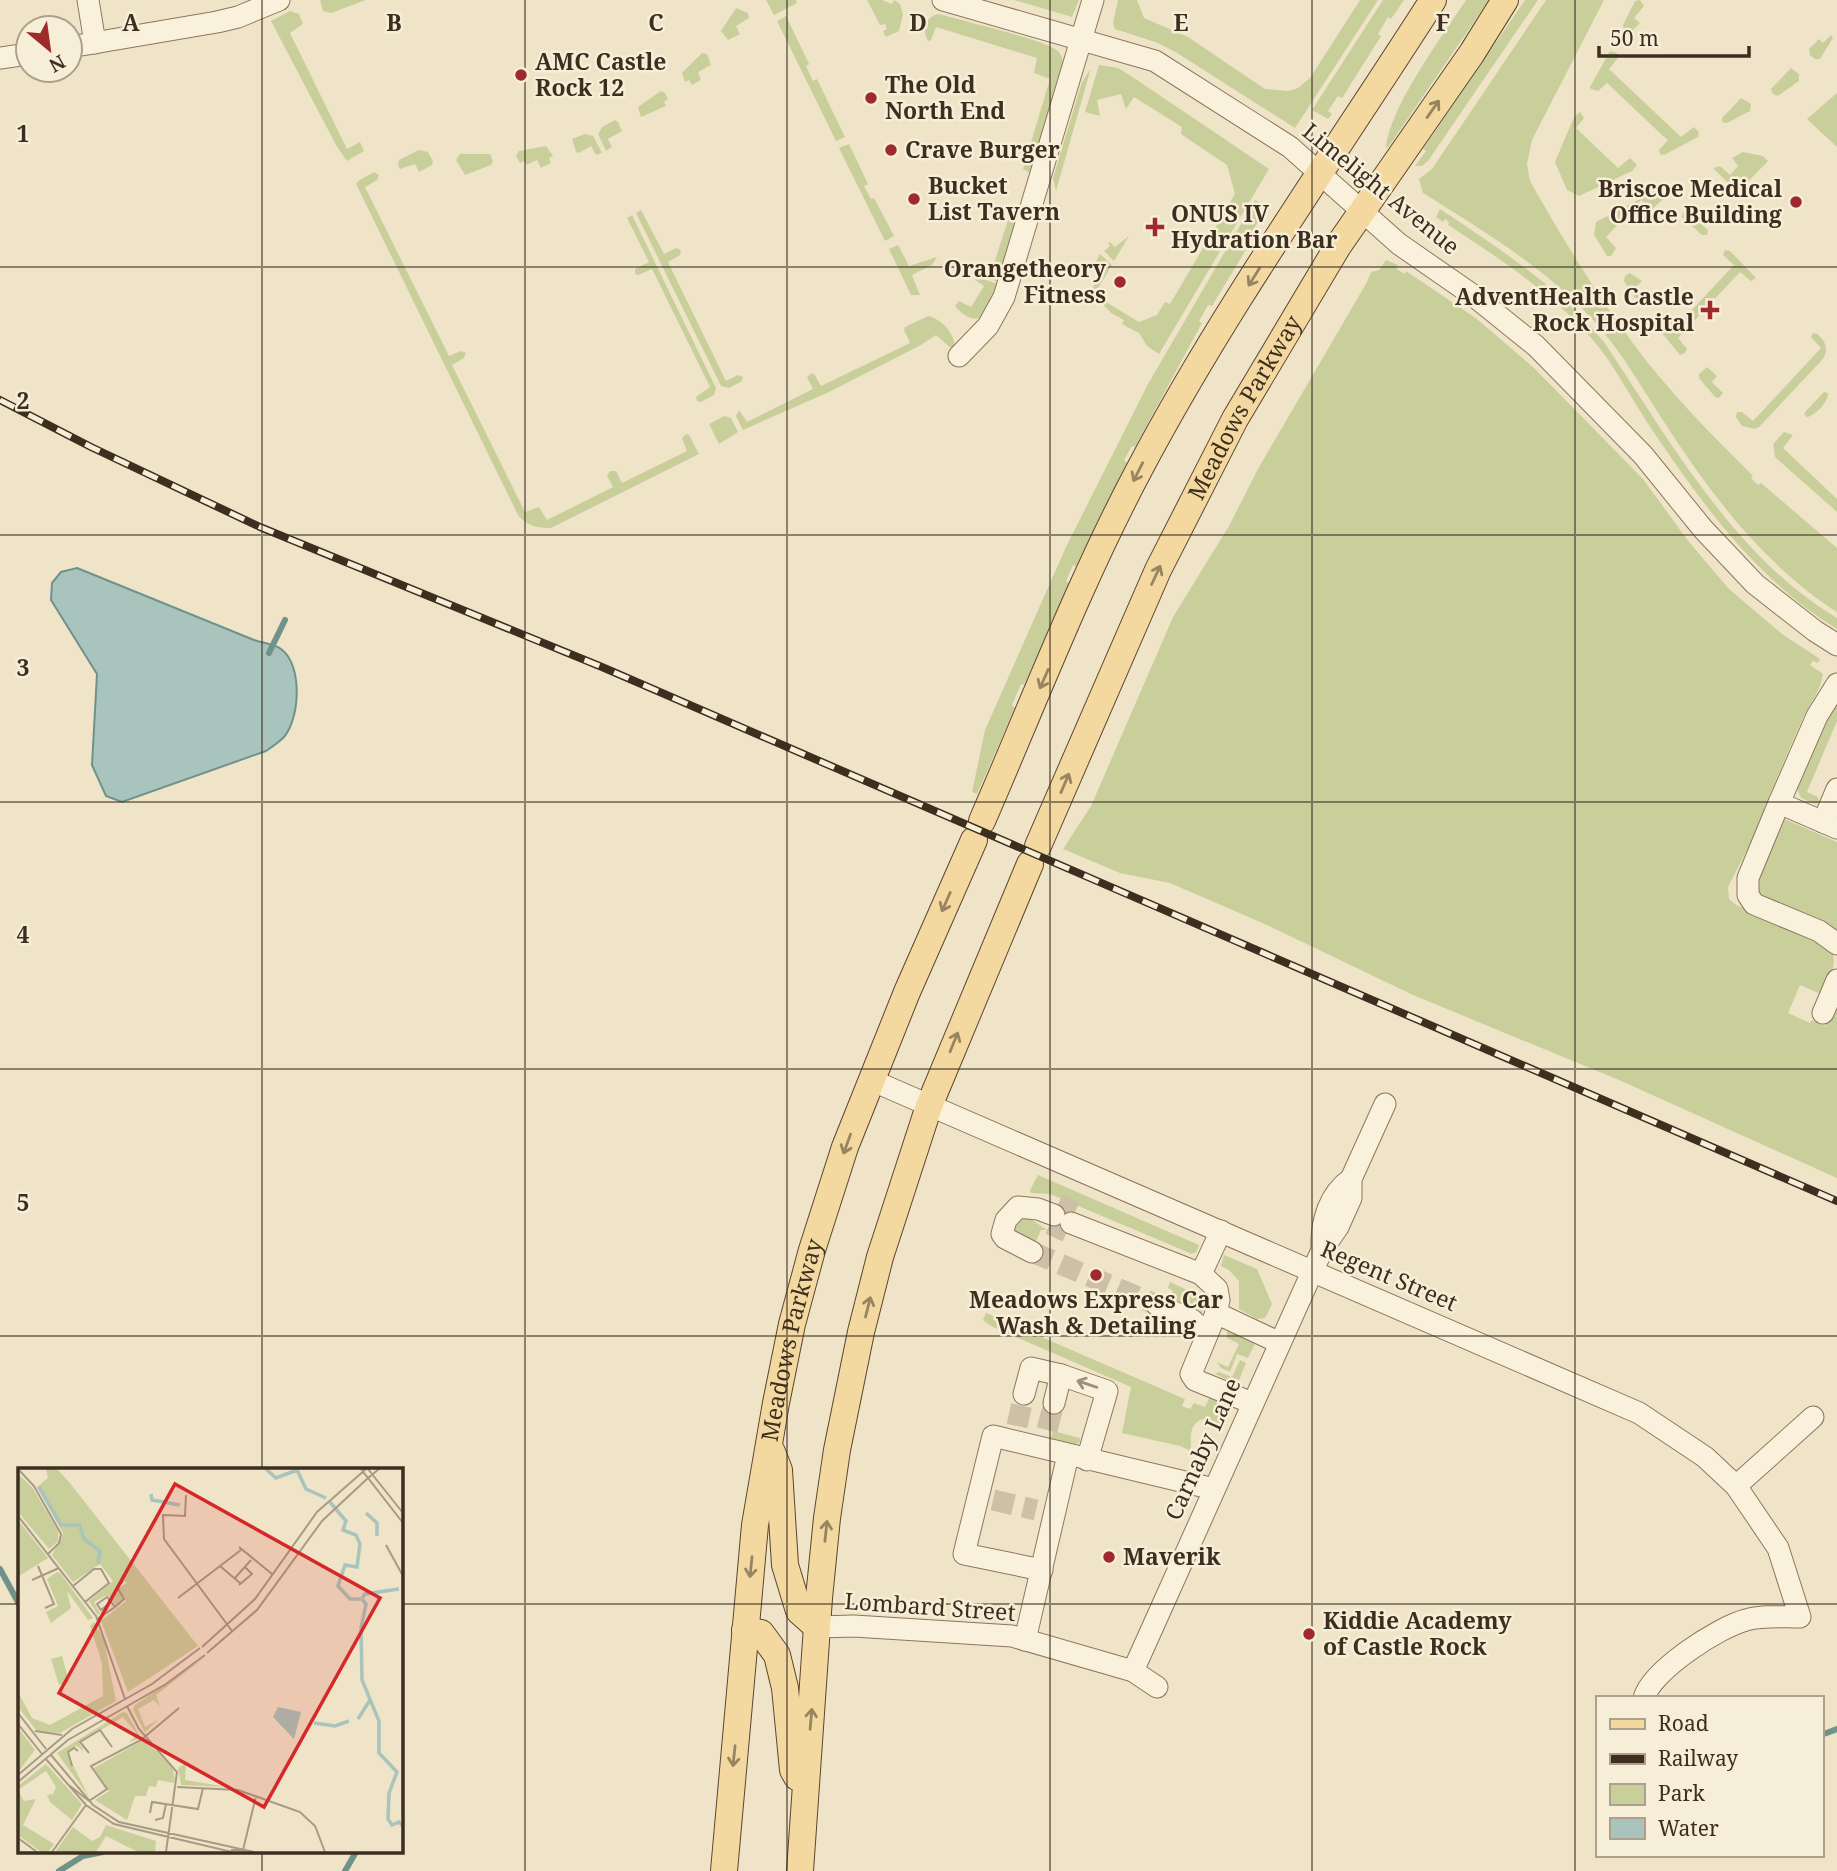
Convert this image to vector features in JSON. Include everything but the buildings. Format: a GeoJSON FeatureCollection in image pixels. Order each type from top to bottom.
{"type":"FeatureCollection","features":[{"type":"Feature","properties":{"kind":"main road","name":"Meadows Parkway"},"geometry":{"type":"LineString","coordinates":[[724,1871],[755,1525],[768,1444],[792,1324],[845,1147],[978,831],[1101,548],[1138,471],[1215,338],[1433,0]]}},
{"type":"Feature","properties":{"kind":"main road","name":"Meadows Parkway"},"geometry":{"type":"LineString","coordinates":[[800,1871],[817,1627],[827,1518],[837,1450],[880,1257],[929,1106],[1122,650],[1196,492],[1276,347],[1362,212],[1472,53],[1505,0]]}},
{"type":"Feature","properties":{"kind":"main road"},"geometry":{"type":"LineString","coordinates":[[768,1444],[779,1470],[785,1565],[799,1611],[817,1627]]}},
{"type":"Feature","properties":{"kind":"main road"},"geometry":{"type":"LineString","coordinates":[[745,1630],[761,1633],[777,1655],[785,1688],[793,1770],[805,1791]]}},
{"type":"Feature","properties":{"kind":"street"},"geometry":{"type":"LineString","coordinates":[[88,0],[95,43]]}},
{"type":"Feature","properties":{"kind":"street"},"geometry":{"type":"LineString","coordinates":[[84,45],[238,17],[279,0]]}},
{"type":"Feature","properties":{"kind":"street","name":"Limelight Avenue"},"geometry":{"type":"LineString","coordinates":[[943,0],[1155,61],[1290,147],[1399,244],[1474,296],[1536,346],[1643,455],[1703,529],[1755,584],[1837,645]]}},
{"type":"Feature","properties":{"kind":"street"},"geometry":{"type":"LineString","coordinates":[[959,356],[988,326],[1003,297],[1093,0]]}},
{"type":"Feature","properties":{"kind":"street"},"geometry":{"type":"LineString","coordinates":[[1837,684],[1816,716],[1748,878],[1748,895],[1755,904],[1819,932],[1837,944]]}},
{"type":"Feature","properties":{"kind":"street"},"geometry":{"type":"LineString","coordinates":[[1779,803],[1830,825],[1837,789]]}},
{"type":"Feature","properties":{"kind":"street"},"geometry":{"type":"LineString","coordinates":[[1823,1013],[1837,981]]}},
{"type":"Feature","properties":{"kind":"street","name":"Regent Street"},"geometry":{"type":"LineString","coordinates":[[871,1080],[1639,1413],[1705,1457],[1736,1486],[1778,1548],[1800,1617],[1759,1617],[1722,1629],[1692,1648],[1672,1665],[1646,1690],[1644,1696]]}},
{"type":"Feature","properties":{"kind":"street","name":"Carnaby Lane"},"geometry":{"type":"LineString","coordinates":[[1133,1671],[1322,1250],[1338,1227],[1351,1198],[1351,1179],[1385,1104]]}},
{"type":"Feature","properties":{"kind":"street"},"geometry":{"type":"LineString","coordinates":[[1032,1252],[1009,1241],[1002,1234],[1006,1220],[1018,1207],[1038,1209],[1166,1250],[1177,1264],[1201,1275],[1217,1289],[1219,1300],[1216,1312],[1191,1374],[1195,1380],[1252,1403]]}},
{"type":"Feature","properties":{"kind":"street"},"geometry":{"type":"LineString","coordinates":[[1201,1275],[1221,1231]]}},
{"type":"Feature","properties":{"kind":"street"},"geometry":{"type":"LineString","coordinates":[[1157,1304],[1192,1320],[1207,1334]]}},
{"type":"Feature","properties":{"kind":"street"},"geometry":{"type":"LineString","coordinates":[[1216,1312],[1280,1343]]}},
{"type":"Feature","properties":{"kind":"street"},"geometry":{"type":"LineString","coordinates":[[1025,1640],[1042,1570],[1045,1512],[1078,1458],[1107,1391],[1053,1373],[1031,1368],[1039,1398],[1053,1373]]}},
{"type":"Feature","properties":{"kind":"street"},"geometry":{"type":"LineString","coordinates":[[1736,1486],[1813,1418]]}},
{"type":"Feature","properties":{"kind":"street"},"geometry":{"type":"LineString","coordinates":[[1042,1570],[964,1554],[985,1499],[993,1436],[1029,1436],[1078,1458],[1214,1489]]}},
{"type":"Feature","properties":{"kind":"street","name":"Lombard Street"},"geometry":{"type":"LineString","coordinates":[[817,1627],[854,1626],[1012,1636],[1133,1671],[1157,1687]]}},
{"type":"Feature","properties":{"kind":"green space"},"geometry":{"type":"Polygon","coordinates":[[[320,0],[366,0],[331,13],[323,11],[320,0]]]}},
{"type":"Feature","properties":{"kind":"green space"},"geometry":{"type":"Polygon","coordinates":[[[766,0],[796,0],[797,3],[774,15],[766,0]]]}},
{"type":"Feature","properties":{"kind":"green space"},"geometry":{"type":"Polygon","coordinates":[[[867,0],[882,0],[892,4],[894,0],[900,4],[903,14],[899,31],[886,37],[883,31],[887,29],[885,24],[880,25],[867,0]]]}},
{"type":"Feature","properties":{"kind":"green space"},"geometry":{"type":"Polygon","coordinates":[[[1014,0],[1079,0],[1072,17],[1014,0]]]}},
{"type":"Feature","properties":{"kind":"green space"},"geometry":{"type":"Polygon","coordinates":[[[1118,0],[1137,0],[1144,18],[1188,37],[1265,89],[1288,91],[1298,88],[1310,78],[1360,0],[1378,0],[1295,128],[1177,53],[1158,43],[1115,29],[1113,23],[1118,0]]]}},
{"type":"Feature","properties":{"kind":"green space"},"geometry":{"type":"Polygon","coordinates":[[[1383,0],[1404,0],[1391,19],[1388,17],[1378,34],[1381,36],[1342,98],[1338,96],[1328,111],[1332,114],[1328,119],[1312,110],[1383,0]]]}},
{"type":"Feature","properties":{"kind":"green space"},"geometry":{"type":"Polygon","coordinates":[[[1466,0],[1489,0],[1386,148],[1397,112],[1407,92],[1466,0]]]}},
{"type":"Feature","properties":{"kind":"green space"},"geometry":{"type":"Polygon","coordinates":[[[1525,0],[1538,0],[1428,161],[1422,166],[1415,166],[1426,151],[1423,149],[1525,0]]]}},
{"type":"Feature","properties":{"kind":"green space"},"geometry":{"type":"Polygon","coordinates":[[[1546,0],[1604,0],[1532,140],[1527,164],[1530,181],[1589,280],[1657,374],[1753,476],[1751,478],[1758,485],[1761,483],[1837,548],[1837,612],[1786,573],[1721,503],[1618,351],[1581,307],[1516,254],[1423,193],[1419,179],[1432,169],[1546,0]]]}},
{"type":"Feature","properties":{"kind":"green space"},"geometry":{"type":"Polygon","coordinates":[[[1640,0],[1644,6],[1634,18],[1640,23],[1629,34],[1623,25],[1635,1],[1640,0]]]}},
{"type":"Feature","properties":{"kind":"green space"},"geometry":{"type":"Polygon","coordinates":[[[736,8],[748,13],[749,18],[736,26],[740,34],[728,40],[721,31],[736,8]]]}},
{"type":"Feature","properties":{"kind":"green space"},"geometry":{"type":"Polygon","coordinates":[[[290,11],[299,14],[303,24],[290,33],[347,149],[360,142],[364,151],[347,161],[271,21],[290,11]]]}},
{"type":"Feature","properties":{"kind":"green space"},"geometry":{"type":"Polygon","coordinates":[[[939,14],[1039,42],[1059,52],[1062,68],[1030,173],[1023,169],[1050,79],[1034,73],[1037,58],[936,27],[931,40],[928,41],[926,24],[931,17],[939,14]]]}},
{"type":"Feature","properties":{"kind":"green space"},"geometry":{"type":"Polygon","coordinates":[[[786,16],[809,64],[806,66],[813,81],[817,79],[845,137],[836,141],[777,21],[786,16]]]}},
{"type":"Feature","properties":{"kind":"green space"},"geometry":{"type":"Polygon","coordinates":[[[1831,35],[1833,38],[1820,59],[1810,55],[1809,49],[1819,39],[1823,43],[1831,35]]]}},
{"type":"Feature","properties":{"kind":"green space"},"geometry":{"type":"Polygon","coordinates":[[[1610,51],[1617,53],[1618,58],[1609,69],[1681,137],[1694,127],[1699,132],[1698,137],[1664,155],[1660,154],[1659,150],[1668,140],[1607,83],[1598,91],[1591,89],[1610,51]]]}},
{"type":"Feature","properties":{"kind":"green space"},"geometry":{"type":"Polygon","coordinates":[[[702,53],[707,54],[711,65],[698,72],[701,80],[692,85],[689,80],[685,82],[682,73],[702,53]]]}},
{"type":"Feature","properties":{"kind":"green space"},"geometry":{"type":"Polygon","coordinates":[[[1099,65],[1118,68],[1269,169],[1159,354],[1147,346],[1139,333],[1122,324],[1124,320],[1111,313],[1097,298],[1102,295],[1101,299],[1139,322],[1157,315],[1165,302],[1170,304],[1235,194],[1227,165],[1181,134],[1182,127],[1134,97],[1126,109],[1121,94],[1097,100],[1100,116],[1085,112],[1099,65]]]}},
{"type":"Feature","properties":{"kind":"green space"},"geometry":{"type":"Polygon","coordinates":[[[1091,68],[1056,191],[1053,178],[1082,82],[1091,68]]]}},
{"type":"Feature","properties":{"kind":"green space"},"geometry":{"type":"Polygon","coordinates":[[[1791,68],[1799,74],[1799,81],[1778,96],[1773,94],[1771,89],[1791,68]]]}},
{"type":"Feature","properties":{"kind":"green space"},"geometry":{"type":"Polygon","coordinates":[[[661,91],[668,99],[664,102],[666,106],[641,117],[638,107],[661,91]]]}},
{"type":"Feature","properties":{"kind":"green space"},"geometry":{"type":"Polygon","coordinates":[[[1837,93],[1837,147],[1807,119],[1837,93]]]}},
{"type":"Feature","properties":{"kind":"green space"},"geometry":{"type":"Polygon","coordinates":[[[1741,98],[1751,104],[1750,111],[1727,123],[1722,122],[1722,118],[1741,98]]]}},
{"type":"Feature","properties":{"kind":"green space"},"geometry":{"type":"Polygon","coordinates":[[[1580,112],[1584,118],[1576,128],[1618,168],[1630,158],[1637,165],[1632,171],[1579,196],[1567,190],[1555,162],[1574,117],[1580,112]]]}},
{"type":"Feature","properties":{"kind":"green space"},"geometry":{"type":"Polygon","coordinates":[[[615,120],[622,131],[608,139],[612,147],[606,151],[598,134],[602,127],[615,120]]]}},
{"type":"Feature","properties":{"kind":"green space"},"geometry":{"type":"Polygon","coordinates":[[[585,134],[593,136],[602,153],[596,155],[591,146],[576,152],[572,139],[585,134]]]}},
{"type":"Feature","properties":{"kind":"green space"},"geometry":{"type":"Polygon","coordinates":[[[849,144],[868,184],[864,186],[871,199],[874,198],[894,236],[885,241],[839,148],[849,144]]]}},
{"type":"Feature","properties":{"kind":"green space"},"geometry":{"type":"Polygon","coordinates":[[[546,146],[553,156],[549,158],[551,163],[541,168],[537,160],[526,165],[524,161],[520,163],[516,156],[519,151],[546,146]]]}},
{"type":"Feature","properties":{"kind":"green space"},"geometry":{"type":"Polygon","coordinates":[[[419,150],[428,152],[433,161],[432,165],[419,172],[415,164],[400,169],[399,160],[419,150]]]}},
{"type":"Feature","properties":{"kind":"green space"},"geometry":{"type":"Polygon","coordinates":[[[1743,152],[1763,156],[1768,161],[1741,189],[1743,191],[1740,195],[1713,168],[1720,166],[1730,175],[1738,166],[1732,158],[1743,152]]]}},
{"type":"Feature","properties":{"kind":"green space"},"geometry":{"type":"Polygon","coordinates":[[[460,154],[490,154],[493,161],[491,165],[465,175],[456,160],[460,154]]]}},
{"type":"Feature","properties":{"kind":"green space"},"geometry":{"type":"Polygon","coordinates":[[[374,172],[379,175],[377,180],[365,187],[449,356],[461,351],[466,353],[464,358],[452,365],[525,512],[539,507],[547,520],[613,487],[607,476],[610,471],[616,471],[622,483],[687,451],[682,438],[686,434],[699,454],[551,528],[533,526],[521,519],[356,184],[374,172]]]}},
{"type":"Feature","properties":{"kind":"green space"},"geometry":{"type":"Polygon","coordinates":[[[1662,189],[1667,196],[1652,209],[1641,200],[1606,237],[1616,248],[1611,256],[1607,256],[1594,235],[1596,222],[1662,189]]]}},
{"type":"Feature","properties":{"kind":"green space"},"geometry":{"type":"Polygon","coordinates":[[[1255,200],[1270,208],[1263,221],[1260,219],[1250,235],[1253,238],[1212,306],[1208,305],[1199,321],[1202,323],[1135,447],[1132,446],[1124,460],[1127,463],[1076,566],[1073,565],[1066,581],[1069,583],[1024,685],[1021,684],[1012,705],[1015,708],[977,794],[972,792],[985,730],[1066,547],[1148,384],[1255,200]]]}},
{"type":"Feature","properties":{"kind":"green space"},"geometry":{"type":"Polygon","coordinates":[[[1440,209],[1527,269],[1586,322],[1604,342],[1706,494],[1766,563],[1800,593],[1837,618],[1837,629],[1779,586],[1730,535],[1665,449],[1607,358],[1577,323],[1524,277],[1448,225],[1449,222],[1445,219],[1443,222],[1436,217],[1440,209]]]}},
{"type":"Feature","properties":{"kind":"green space"},"geometry":{"type":"Polygon","coordinates":[[[641,210],[664,254],[676,248],[681,250],[680,255],[668,262],[726,381],[738,375],[743,377],[742,381],[729,388],[721,386],[636,213],[641,210]]]}},
{"type":"Feature","properties":{"kind":"green space"},"geometry":{"type":"Polygon","coordinates":[[[1687,211],[1708,230],[1707,235],[1702,235],[1682,217],[1687,211]]]}},
{"type":"Feature","properties":{"kind":"green space"},"geometry":{"type":"Polygon","coordinates":[[[632,215],[716,388],[714,395],[701,402],[697,401],[696,397],[710,387],[652,269],[635,274],[635,269],[649,262],[627,218],[632,215]]]}},
{"type":"Feature","properties":{"kind":"green space"},"geometry":{"type":"Polygon","coordinates":[[[1009,217],[1017,220],[999,282],[989,279],[1009,217]]]}},
{"type":"Feature","properties":{"kind":"green space"},"geometry":{"type":"Polygon","coordinates":[[[1129,236],[1114,261],[1104,251],[1110,246],[1108,243],[1115,247],[1129,236]]]}},
{"type":"Feature","properties":{"kind":"green space"},"geometry":{"type":"Polygon","coordinates":[[[898,245],[909,266],[937,257],[932,265],[912,275],[920,295],[911,295],[889,249],[898,245]]]}},
{"type":"Feature","properties":{"kind":"green space"},"geometry":{"type":"Polygon","coordinates":[[[1725,250],[1730,251],[1756,278],[1751,281],[1740,272],[1678,338],[1687,349],[1680,355],[1657,327],[1657,322],[1665,316],[1677,326],[1734,265],[1723,255],[1725,250]]]}},
{"type":"Feature","properties":{"kind":"green space"},"geometry":{"type":"Polygon","coordinates":[[[1100,254],[1112,265],[1097,290],[1093,288],[1099,269],[1093,267],[1100,254]]]}},
{"type":"Feature","properties":{"kind":"green space"},"geometry":{"type":"Polygon","coordinates":[[[1386,260],[1398,265],[1396,268],[1404,274],[1406,271],[1477,319],[1534,368],[1643,479],[1689,542],[1729,589],[1782,634],[1820,659],[1818,663],[1813,661],[1810,665],[1823,674],[1820,686],[1788,752],[1764,809],[1767,811],[1728,887],[1729,899],[1736,905],[1763,915],[1832,949],[1833,967],[1823,995],[1800,985],[1788,1013],[1810,1023],[1812,1020],[1825,1026],[1837,997],[1837,1178],[1619,1080],[1413,995],[1267,925],[1170,883],[1120,873],[1063,849],[1091,806],[1173,617],[1229,526],[1259,467],[1371,272],[1379,270],[1386,260]]]}},
{"type":"Feature","properties":{"kind":"green space"},"geometry":{"type":"Polygon","coordinates":[[[1630,273],[1642,281],[1636,287],[1645,296],[1645,300],[1641,302],[1637,301],[1624,281],[1625,276],[1630,273]]]}},
{"type":"Feature","properties":{"kind":"green space"},"geometry":{"type":"Polygon","coordinates":[[[977,277],[998,284],[981,318],[973,319],[955,306],[959,301],[971,307],[984,286],[975,280],[977,277]]]}},
{"type":"Feature","properties":{"kind":"green space"},"geometry":{"type":"Polygon","coordinates":[[[928,316],[948,329],[953,339],[953,350],[936,335],[829,392],[743,430],[736,416],[739,410],[747,422],[813,389],[807,377],[812,373],[821,386],[910,343],[905,327],[928,316]]]}},
{"type":"Feature","properties":{"kind":"green space"},"geometry":{"type":"Polygon","coordinates":[[[1816,333],[1825,345],[1826,352],[1822,360],[1759,427],[1755,429],[1742,426],[1736,417],[1737,412],[1742,412],[1753,421],[1821,348],[1811,337],[1816,333]]]}},
{"type":"Feature","properties":{"kind":"green space"},"geometry":{"type":"Polygon","coordinates":[[[1707,367],[1717,376],[1712,382],[1723,393],[1719,398],[1715,397],[1699,378],[1699,374],[1707,367]]]}},
{"type":"Feature","properties":{"kind":"green space"},"geometry":{"type":"Polygon","coordinates":[[[1824,392],[1828,393],[1828,396],[1824,404],[1807,417],[1804,414],[1806,411],[1824,392]]]}},
{"type":"Feature","properties":{"kind":"green space"},"geometry":{"type":"Polygon","coordinates":[[[724,416],[731,418],[738,432],[719,444],[709,424],[724,416]]]}},
{"type":"Feature","properties":{"kind":"green space"},"geometry":{"type":"Polygon","coordinates":[[[1784,432],[1793,435],[1783,448],[1837,499],[1837,512],[1775,457],[1773,444],[1784,432]]]}},
{"type":"Feature","properties":{"kind":"green space"},"geometry":{"type":"Polygon","coordinates":[[[1837,703],[1837,721],[1807,792],[1818,797],[1819,802],[1815,804],[1801,798],[1797,789],[1821,732],[1837,703]]]}},
{"type":"Feature","properties":{"kind":"green space"},"geometry":{"type":"Polygon","coordinates":[[[1780,817],[1837,842],[1837,934],[1767,903],[1758,894],[1756,879],[1780,817]]]}},
{"type":"Feature","properties":{"kind":"green space"},"geometry":{"type":"Polygon","coordinates":[[[1038,1175],[1199,1245],[1196,1252],[1192,1254],[1050,1194],[1031,1193],[1038,1175]]]}},
{"type":"Feature","properties":{"kind":"green space"},"geometry":{"type":"Polygon","coordinates":[[[1028,1217],[1047,1230],[1041,1230],[1034,1246],[1014,1237],[1013,1221],[1028,1217]]]}},
{"type":"Feature","properties":{"kind":"green space"},"geometry":{"type":"Polygon","coordinates":[[[1224,1255],[1257,1269],[1272,1304],[1265,1318],[1257,1319],[1239,1309],[1239,1281],[1221,1266],[1224,1255]]]}},
{"type":"Feature","properties":{"kind":"green space"},"geometry":{"type":"Polygon","coordinates":[[[1170,1282],[1202,1297],[1202,1313],[1162,1301],[1166,1293],[1171,1295],[1173,1291],[1168,1288],[1170,1282]]]}},
{"type":"Feature","properties":{"kind":"green space"},"geometry":{"type":"Polygon","coordinates":[[[986,1313],[1185,1399],[1182,1406],[1190,1409],[1194,1403],[1205,1407],[1210,1396],[1229,1403],[1219,1426],[1203,1419],[1195,1424],[1191,1432],[1191,1451],[1122,1433],[1131,1387],[991,1326],[983,1320],[986,1313]]]}},
{"type":"Feature","properties":{"kind":"green space"},"geometry":{"type":"Polygon","coordinates":[[[1232,1330],[1256,1342],[1248,1358],[1237,1354],[1230,1372],[1221,1368],[1217,1362],[1228,1367],[1239,1344],[1227,1338],[1227,1331],[1232,1330]]]}},
{"type":"Feature","properties":{"kind":"green space"},"geometry":{"type":"Polygon","coordinates":[[[1240,1360],[1246,1363],[1239,1380],[1230,1381],[1215,1374],[1219,1372],[1232,1377],[1240,1360]]]}},
{"type":"Feature","properties":{"kind":"green space"},"geometry":{"type":"Polygon","coordinates":[[[1053,1431],[1080,1438],[1080,1442],[1075,1445],[1053,1440],[1053,1431]]]}},
{"type":"Feature","properties":{"kind":"water"},"geometry":{"type":"Polygon","coordinates":[[[77,568],[281,649],[293,667],[297,692],[293,717],[284,737],[266,751],[122,802],[106,796],[92,765],[97,674],[51,600],[52,583],[61,572],[77,568]]]}},
{"type":"Feature","properties":{"kind":"waterway"},"geometry":{"type":"LineString","coordinates":[[269,653],[285,620]]}},
{"type":"Feature","properties":{"kind":"waterway"},"geometry":{"type":"LineString","coordinates":[[0,1569],[18,1602]]}},
{"type":"Feature","properties":{"kind":"waterway"},"geometry":{"type":"LineString","coordinates":[[1823,1734],[1837,1729]]}},
{"type":"Feature","properties":{"kind":"waterway"},"geometry":{"type":"LineString","coordinates":[[59,1871],[83,1856],[93,1854]]}},
{"type":"Feature","properties":{"kind":"waterway"},"geometry":{"type":"LineString","coordinates":[[345,1871],[355,1854]]}},
{"type":"Feature","properties":{"kind":"tunnel"},"geometry":{"type":"LineString","coordinates":[[1058,1204],[1075,1212]]}},
{"type":"Feature","properties":{"kind":"tunnel"},"geometry":{"type":"LineString","coordinates":[[1050,1224],[1067,1232]]}},
{"type":"Feature","properties":{"kind":"tunnel"},"geometry":{"type":"LineString","coordinates":[[1032,1252],[1157,1305]]}},
{"type":"Feature","properties":{"kind":"tunnel"},"geometry":{"type":"LineString","coordinates":[[1017,1426],[1024,1394]]}},
{"type":"Feature","properties":{"kind":"tunnel"},"geometry":{"type":"LineString","coordinates":[[1047,1430],[1054,1403]]}},
{"type":"Feature","properties":{"kind":"tunnel"},"geometry":{"type":"LineString","coordinates":[[993,1500],[1036,1510]]}},
{"type":"Feature","properties":{"kind":"railway"},"geometry":{"type":"LineString","coordinates":[[0,400],[91,447],[260,527],[602,667],[1837,1201]]}},
{"type":"Feature","properties":{"kind":"place","name":"AMC Castle Rock 12"},"geometry":{"type":"Point","coordinates":[521,75]}},
{"type":"Feature","properties":{"kind":"place","name":"The Old North End"},"geometry":{"type":"Point","coordinates":[871,98]}},
{"type":"Feature","properties":{"kind":"place","name":"Crave Burger"},"geometry":{"type":"Point","coordinates":[891,150]}},
{"type":"Feature","properties":{"kind":"place","name":"Bucket List Tavern"},"geometry":{"type":"Point","coordinates":[914,199]}},
{"type":"Feature","properties":{"kind":"place","name":"Briscoe Medical Office Building"},"geometry":{"type":"Point","coordinates":[1796,202]}},
{"type":"Feature","properties":{"kind":"place","name":"ONUS IV Hydration Bar"},"geometry":{"type":"Point","coordinates":[1155,227]}},
{"type":"Feature","properties":{"kind":"place","name":"Orangetheory Fitness"},"geometry":{"type":"Point","coordinates":[1120,282]}},
{"type":"Feature","properties":{"kind":"place","name":"AdventHealth Castle Rock Hospital"},"geometry":{"type":"Point","coordinates":[1710,310]}},
{"type":"Feature","properties":{"kind":"place","name":"Meadows Express Car Wash & Detailing"},"geometry":{"type":"Point","coordinates":[1096,1275]}},
{"type":"Feature","properties":{"kind":"place","name":"Maverik"},"geometry":{"type":"Point","coordinates":[1109,1557]}},
{"type":"Feature","properties":{"kind":"place","name":"Kiddie Academy of Castle Rock"},"geometry":{"type":"Point","coordinates":[1309,1634]}}]}
